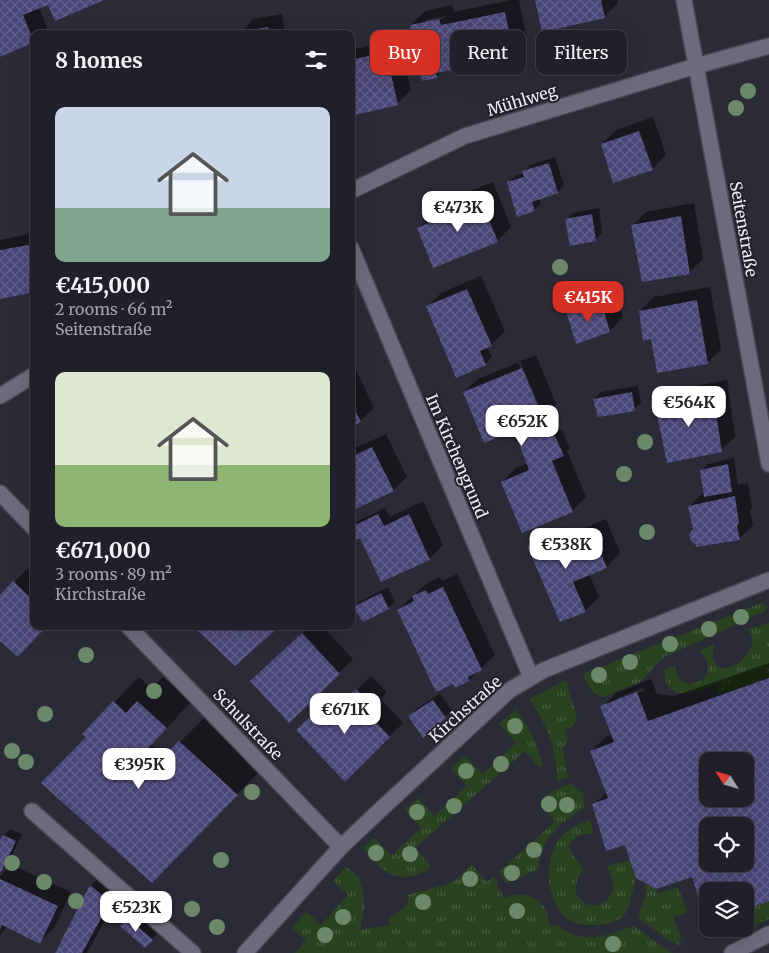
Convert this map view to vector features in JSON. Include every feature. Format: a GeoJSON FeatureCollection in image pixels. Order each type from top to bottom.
{"type":"FeatureCollection","features":[{"type":"Feature","properties":{"kind":"street","name":"Seitenstraße"},"geometry":{"type":"LineString","coordinates":[[684,0],[769,464]]}},
{"type":"Feature","properties":{"kind":"street","name":"Mühlweg"},"geometry":{"type":"LineString","coordinates":[[355,189],[465,136],[696,66],[769,46]]}},
{"type":"Feature","properties":{"kind":"street","name":"Im Kirchengrund"},"geometry":{"type":"LineString","coordinates":[[355,258],[531,677]]}},
{"type":"Feature","properties":{"kind":"street"},"geometry":{"type":"LineString","coordinates":[[0,396],[30,377]]}},
{"type":"Feature","properties":{"kind":"street"},"geometry":{"type":"LineString","coordinates":[[0,493],[30,524]]}},
{"type":"Feature","properties":{"kind":"street","name":"Kirchstraße"},"geometry":{"type":"LineString","coordinates":[[245,953],[341,847],[510,690],[531,677],[769,580]]}},
{"type":"Feature","properties":{"kind":"street","name":"Schulstraße"},"geometry":{"type":"LineString","coordinates":[[132,630],[341,847]]}},
{"type":"Feature","properties":{"kind":"street"},"geometry":{"type":"LineString","coordinates":[[32,811],[193,953]]}},
{"type":"Feature","properties":{"kind":"street"},"geometry":{"type":"LineString","coordinates":[[732,953],[769,934]]}},
{"type":"Feature","properties":{"kind":"green space"},"geometry":{"type":"Polygon","coordinates":[[[761,603],[766,605],[767,608],[764,612],[664,657],[640,682],[603,697],[592,691],[583,674],[761,603]]]}},
{"type":"Feature","properties":{"kind":"green space"},"geometry":{"type":"Polygon","coordinates":[[[769,623],[769,678],[719,695],[715,685],[690,693],[676,692],[670,688],[666,681],[664,670],[676,665],[677,676],[683,682],[690,684],[698,682],[704,678],[708,670],[707,661],[700,650],[714,645],[713,659],[718,666],[726,668],[735,665],[744,658],[750,649],[752,639],[748,629],[769,623]]]}},
{"type":"Feature","properties":{"kind":"green space"},"geometry":{"type":"Polygon","coordinates":[[[566,680],[577,717],[574,725],[565,730],[568,740],[563,749],[568,777],[557,782],[555,758],[550,738],[542,719],[529,699],[566,680]]]}},
{"type":"Feature","properties":{"kind":"green space"},"geometry":{"type":"Polygon","coordinates":[[[516,710],[533,736],[543,765],[540,768],[525,751],[415,848],[430,865],[428,870],[407,877],[398,876],[384,870],[377,864],[363,848],[374,838],[391,856],[421,828],[405,810],[418,798],[434,816],[467,786],[451,768],[465,756],[482,774],[516,743],[499,724],[516,710]]]}},
{"type":"Feature","properties":{"kind":"green space"},"geometry":{"type":"Polygon","coordinates":[[[572,783],[583,794],[584,808],[567,819],[547,841],[540,859],[539,869],[506,883],[499,872],[555,822],[540,804],[542,800],[553,791],[572,783]]]}},
{"type":"Feature","properties":{"kind":"green space"},"geometry":{"type":"Polygon","coordinates":[[[590,820],[593,833],[579,836],[569,846],[583,870],[577,880],[575,891],[580,899],[592,906],[602,904],[607,900],[613,885],[607,866],[630,860],[635,876],[630,905],[626,913],[616,921],[600,925],[579,924],[565,917],[555,902],[549,876],[551,858],[560,838],[570,829],[590,820]]]}},
{"type":"Feature","properties":{"kind":"green space"},"geometry":{"type":"Polygon","coordinates":[[[472,865],[487,882],[493,877],[498,881],[497,886],[505,898],[521,895],[536,899],[546,911],[549,918],[549,927],[557,925],[576,935],[594,937],[604,936],[634,926],[672,953],[295,953],[306,940],[292,928],[306,912],[321,925],[348,895],[333,881],[346,867],[359,877],[361,884],[365,904],[360,930],[389,925],[389,919],[409,903],[407,895],[452,883],[472,865]]]}},
{"type":"Feature","properties":{"kind":"green space"},"geometry":{"type":"Polygon","coordinates":[[[645,884],[656,889],[658,894],[678,887],[687,912],[673,917],[681,936],[679,945],[673,943],[638,918],[646,893],[645,884]]]}},
{"type":"Feature","properties":{"kind":"green space"},"geometry":{"type":"Polygon","coordinates":[[[769,901],[769,919],[754,927],[754,907],[769,901]]]}},
{"type":"Feature","properties":{"kind":"building"},"geometry":{"type":"Polygon","coordinates":[[[0,0],[104,0],[55,21],[48,5],[23,15],[30,32],[30,44],[0,57],[0,0]]]}},
{"type":"Feature","properties":{"kind":"building"},"geometry":{"type":"Polygon","coordinates":[[[535,0],[601,0],[605,18],[551,30],[542,30],[535,0]]]}},
{"type":"Feature","properties":{"kind":"building"},"geometry":{"type":"Polygon","coordinates":[[[505,12],[509,30],[450,30],[450,70],[440,72],[440,30],[411,30],[410,25],[439,19],[441,25],[505,12]]]}},
{"type":"Feature","properties":{"kind":"building"},"geometry":{"type":"Polygon","coordinates":[[[268,27],[268,30],[252,30],[268,27]]]}},
{"type":"Feature","properties":{"kind":"building"},"geometry":{"type":"Polygon","coordinates":[[[370,56],[370,75],[391,75],[398,105],[355,115],[355,59],[370,56]]]}},
{"type":"Feature","properties":{"kind":"building"},"geometry":{"type":"Polygon","coordinates":[[[421,75],[436,75],[437,78],[422,81],[421,75]]]}},
{"type":"Feature","properties":{"kind":"building"},"geometry":{"type":"Polygon","coordinates":[[[639,131],[653,170],[613,183],[601,144],[639,131]]]}},
{"type":"Feature","properties":{"kind":"building"},"geometry":{"type":"Polygon","coordinates":[[[549,163],[558,193],[532,202],[535,211],[517,217],[507,182],[524,177],[522,171],[549,163]]]}},
{"type":"Feature","properties":{"kind":"building"},"geometry":{"type":"Polygon","coordinates":[[[479,195],[498,242],[433,268],[417,228],[455,212],[453,206],[479,195]]]}},
{"type":"Feature","properties":{"kind":"building"},"geometry":{"type":"Polygon","coordinates":[[[592,214],[596,241],[570,246],[565,219],[592,214]]]}},
{"type":"Feature","properties":{"kind":"building"},"geometry":{"type":"Polygon","coordinates":[[[681,216],[690,274],[642,282],[631,225],[681,216]]]}},
{"type":"Feature","properties":{"kind":"building"},"geometry":{"type":"Polygon","coordinates":[[[30,245],[30,293],[0,299],[0,250],[30,245]]]}},
{"type":"Feature","properties":{"kind":"building"},"geometry":{"type":"Polygon","coordinates":[[[467,289],[492,346],[480,351],[486,365],[456,378],[426,306],[467,289]]]}},
{"type":"Feature","properties":{"kind":"building"},"geometry":{"type":"Polygon","coordinates":[[[697,300],[708,364],[657,373],[651,339],[643,341],[639,311],[697,300]]]}},
{"type":"Feature","properties":{"kind":"building"},"geometry":{"type":"Polygon","coordinates":[[[602,304],[610,332],[576,344],[566,311],[602,304]]]}},
{"type":"Feature","properties":{"kind":"building"},"geometry":{"type":"Polygon","coordinates":[[[522,368],[551,437],[555,436],[564,456],[552,461],[573,512],[522,533],[501,482],[529,470],[521,449],[513,431],[484,443],[463,392],[522,368]]]}},
{"type":"Feature","properties":{"kind":"building"},"geometry":{"type":"Polygon","coordinates":[[[632,392],[635,411],[598,417],[593,399],[632,392]]]}},
{"type":"Feature","properties":{"kind":"building"},"geometry":{"type":"Polygon","coordinates":[[[713,393],[722,452],[667,463],[655,405],[713,393]]]}},
{"type":"Feature","properties":{"kind":"building"},"geometry":{"type":"Polygon","coordinates":[[[355,410],[361,422],[355,425],[355,410]]]}},
{"type":"Feature","properties":{"kind":"building"},"geometry":{"type":"Polygon","coordinates":[[[372,447],[394,491],[355,509],[355,455],[372,447]]]}},
{"type":"Feature","properties":{"kind":"building"},"geometry":{"type":"Polygon","coordinates":[[[728,464],[732,492],[704,497],[700,470],[728,464]]]}},
{"type":"Feature","properties":{"kind":"building"},"geometry":{"type":"Polygon","coordinates":[[[735,496],[740,540],[696,547],[691,541],[689,534],[693,529],[688,506],[735,496]]]}},
{"type":"Feature","properties":{"kind":"building"},"geometry":{"type":"Polygon","coordinates":[[[378,514],[384,526],[409,514],[430,560],[381,582],[360,538],[355,540],[355,525],[378,514]]]}},
{"type":"Feature","properties":{"kind":"building"},"geometry":{"type":"Polygon","coordinates":[[[592,532],[607,568],[573,582],[586,612],[560,622],[527,546],[557,533],[563,545],[592,532]]]}},
{"type":"Feature","properties":{"kind":"building"},"geometry":{"type":"Polygon","coordinates":[[[13,581],[30,597],[30,630],[43,630],[18,657],[0,641],[0,595],[13,581]]]}},
{"type":"Feature","properties":{"kind":"building"},"geometry":{"type":"Polygon","coordinates":[[[443,587],[482,670],[468,677],[469,681],[455,688],[453,684],[436,692],[397,610],[414,601],[412,596],[426,590],[428,594],[443,587]]]}},
{"type":"Feature","properties":{"kind":"building"},"geometry":{"type":"Polygon","coordinates":[[[381,593],[389,609],[363,622],[355,610],[355,606],[381,593]]]}},
{"type":"Feature","properties":{"kind":"building"},"geometry":{"type":"Polygon","coordinates":[[[197,630],[276,630],[235,666],[197,630]]]}},
{"type":"Feature","properties":{"kind":"building"},"geometry":{"type":"Polygon","coordinates":[[[302,633],[340,674],[289,723],[250,681],[302,633]]]}},
{"type":"Feature","properties":{"kind":"building"},"geometry":{"type":"Polygon","coordinates":[[[769,678],[769,901],[754,907],[754,882],[699,882],[699,898],[692,877],[656,889],[636,878],[625,845],[606,851],[592,804],[608,798],[590,751],[614,742],[600,706],[637,692],[648,721],[769,678]]]}},
{"type":"Feature","properties":{"kind":"building"},"geometry":{"type":"Polygon","coordinates":[[[356,689],[374,707],[368,714],[390,737],[345,782],[296,730],[317,710],[325,718],[356,689]]]}},
{"type":"Feature","properties":{"kind":"building"},"geometry":{"type":"Polygon","coordinates":[[[433,700],[446,718],[423,738],[408,716],[433,700]]]}},
{"type":"Feature","properties":{"kind":"building"},"geometry":{"type":"Polygon","coordinates":[[[113,701],[126,713],[137,701],[167,728],[127,771],[140,781],[179,741],[238,795],[152,883],[41,783],[86,737],[82,734],[113,701]]]}},
{"type":"Feature","properties":{"kind":"building"},"geometry":{"type":"Polygon","coordinates":[[[3,835],[16,841],[1,872],[0,840],[3,835]]]}},
{"type":"Feature","properties":{"kind":"building"},"geometry":{"type":"Polygon","coordinates":[[[0,879],[58,906],[40,944],[2,925],[0,930],[0,879]]]}},
{"type":"Feature","properties":{"kind":"building"},"geometry":{"type":"Polygon","coordinates":[[[90,885],[110,902],[82,953],[55,953],[90,885]]]}},
{"type":"Feature","properties":{"kind":"building"},"geometry":{"type":"Polygon","coordinates":[[[128,918],[153,940],[145,948],[120,926],[128,918]]]}}]}
